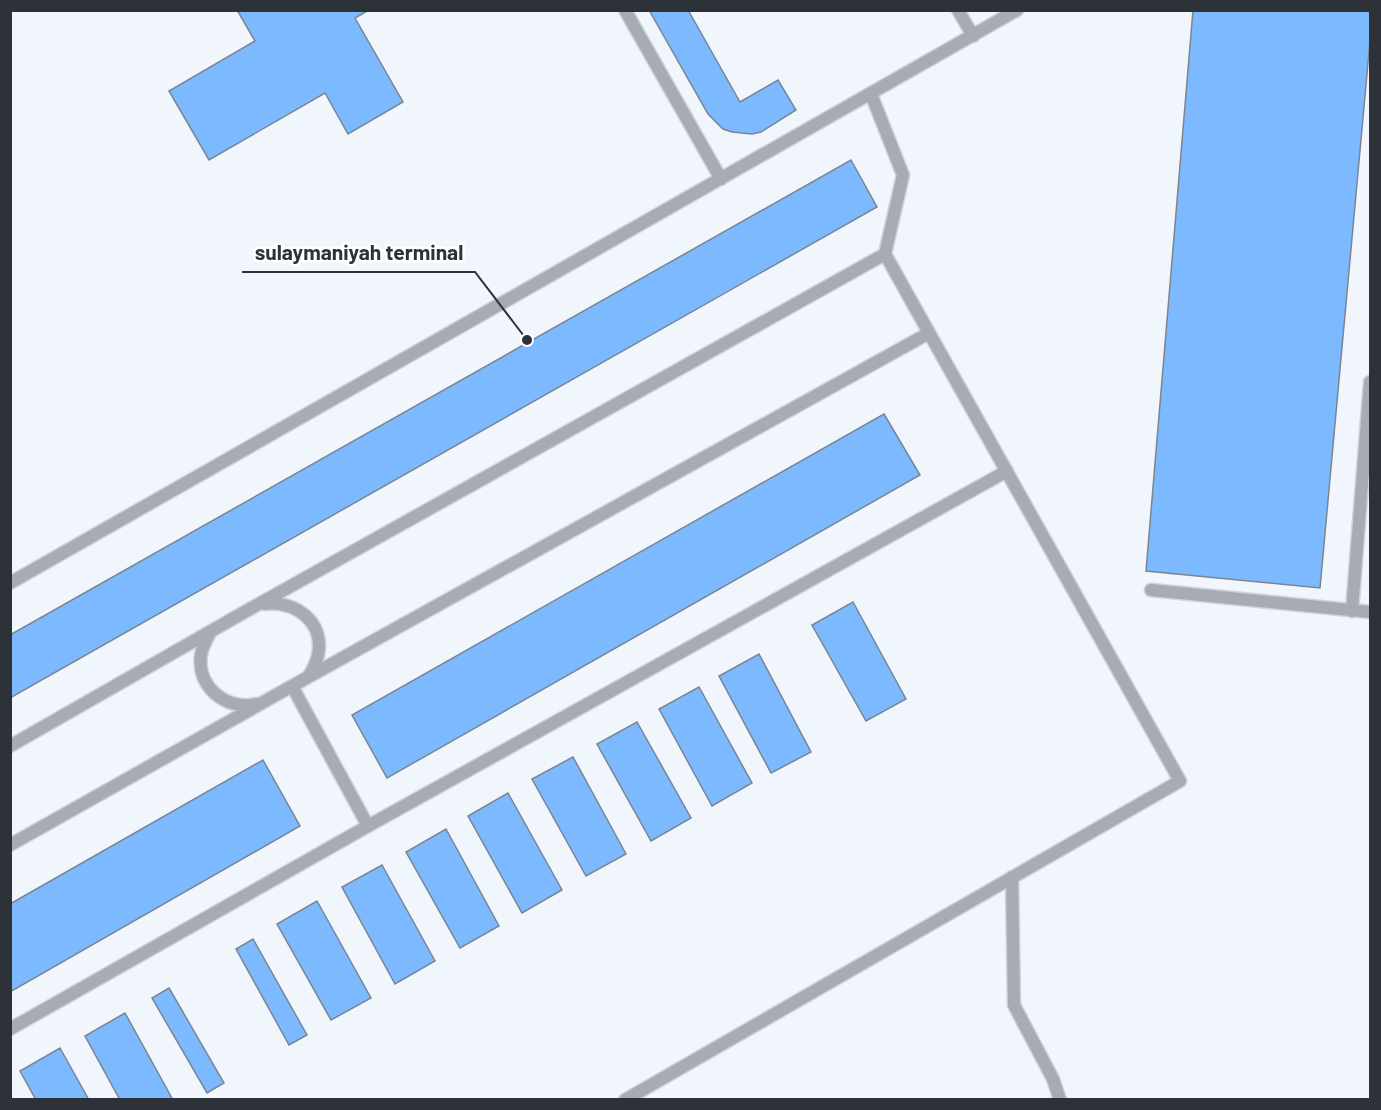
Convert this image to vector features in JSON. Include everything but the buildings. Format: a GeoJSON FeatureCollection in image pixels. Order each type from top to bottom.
{"type":"FeatureCollection","features":[{"type":"Feature","properties":{"kind":"lane"},"geometry":{"type":"LineString","coordinates":[[625,10],[721,179]]}},
{"type":"Feature","properties":{"kind":"lane"},"geometry":{"type":"LineString","coordinates":[[958,10],[973,36]]}},
{"type":"Feature","properties":{"kind":"lane"},"geometry":{"type":"LineString","coordinates":[[10,583],[1017,10]]}},
{"type":"Feature","properties":{"kind":"lane"},"geometry":{"type":"LineString","coordinates":[[625,1100],[1180,781],[885,254],[903,175],[871,93]]}},
{"type":"Feature","properties":{"kind":"lane"},"geometry":{"type":"LineString","coordinates":[[10,746],[885,254]]}},
{"type":"Feature","properties":{"kind":"lane"},"geometry":{"type":"LineString","coordinates":[[10,845],[929,333]]}},
{"type":"Feature","properties":{"kind":"lane"},"geometry":{"type":"LineString","coordinates":[[1352,610],[1371,382]]}},
{"type":"Feature","properties":{"kind":"lane"},"geometry":{"type":"LineString","coordinates":[[10,1029],[368,826],[1006,471]]}},
{"type":"Feature","properties":{"kind":"lane"},"geometry":{"type":"LineString","coordinates":[[1151,590],[1371,612]]}},
{"type":"Feature","properties":{"kind":"lane"},"geometry":{"type":"LineString","coordinates":[[254,608],[267,603],[280,603],[294,607],[314,626],[319,653],[315,666],[307,678]]}},
{"type":"Feature","properties":{"kind":"lane"},"geometry":{"type":"LineString","coordinates":[[210,632],[200,656],[205,682],[213,693],[224,701],[236,705],[249,706],[262,703]]}},
{"type":"Feature","properties":{"kind":"lane"},"geometry":{"type":"LineString","coordinates":[[292,686],[368,826]]}},
{"type":"Feature","properties":{"kind":"lane"},"geometry":{"type":"LineString","coordinates":[[1012,877],[1014,1005],[1053,1078],[1060,1100]]}},
{"type":"Feature","properties":{"kind":"place","name":"sulaymaniyah terminal"},"geometry":{"type":"Point","coordinates":[527,340]}}]}
